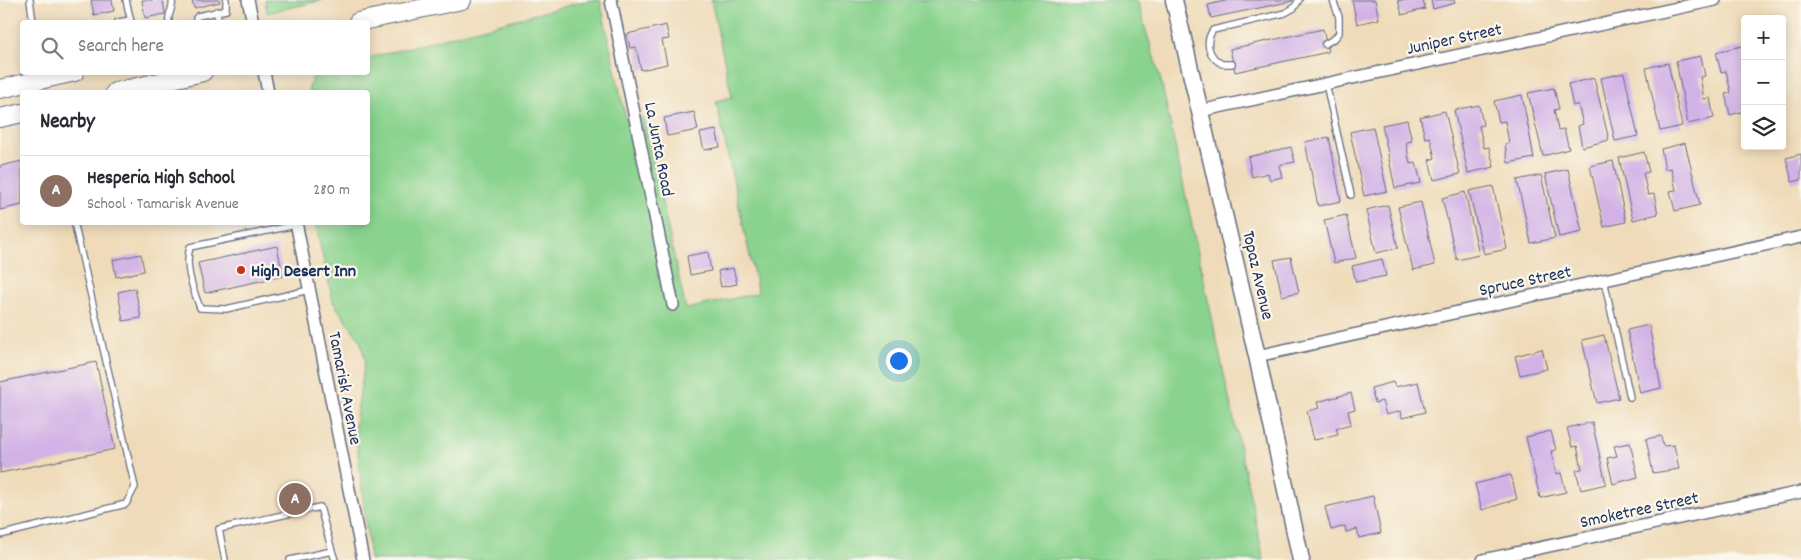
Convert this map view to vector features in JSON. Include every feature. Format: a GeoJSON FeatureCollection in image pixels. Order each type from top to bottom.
{"type":"FeatureCollection","features":[{"type":"Feature","properties":{"kind":"main road"},"geometry":{"type":"LineString","coordinates":[[367,20],[462,0]]}},
{"type":"Feature","properties":{"kind":"main road"},"geometry":{"type":"LineString","coordinates":[[124,90],[190,75]]}},
{"type":"Feature","properties":{"kind":"main road"},"geometry":{"type":"LineString","coordinates":[[0,89],[42,76]]}},
{"type":"Feature","properties":{"kind":"main road"},"geometry":{"type":"LineString","coordinates":[[0,118],[20,113]]}},
{"type":"Feature","properties":{"kind":"street"},"geometry":{"type":"LineString","coordinates":[[248,0],[253,20]]}},
{"type":"Feature","properties":{"kind":"street","name":"La Junta Road"},"geometry":{"type":"LineString","coordinates":[[611,0],[673,305]]}},
{"type":"Feature","properties":{"kind":"street","name":"Topaz Avenue"},"geometry":{"type":"LineString","coordinates":[[1174,0],[1257,356],[1300,560]]}},
{"type":"Feature","properties":{"kind":"street","name":"Juniper Street"},"geometry":{"type":"LineString","coordinates":[[1200,111],[1715,0]]}},
{"type":"Feature","properties":{"kind":"street"},"geometry":{"type":"LineString","coordinates":[[265,75],[268,90]]}},
{"type":"Feature","properties":{"kind":"street","name":"Tamarisk Avenue"},"geometry":{"type":"LineString","coordinates":[[296,225],[363,560]]}},
{"type":"Feature","properties":{"kind":"street","name":"Spruce Street"},"geometry":{"type":"LineString","coordinates":[[1257,356],[1801,237]]}},
{"type":"Feature","properties":{"kind":"street","name":"Smoketree Street"},"geometry":{"type":"LineString","coordinates":[[1484,560],[1801,492]]}},
{"type":"Feature","properties":{"kind":"lane"},"geometry":{"type":"LineString","coordinates":[[30,0],[34,20]]}},
{"type":"Feature","properties":{"kind":"lane"},"geometry":{"type":"LineString","coordinates":[[126,0],[131,20]]}},
{"type":"Feature","properties":{"kind":"lane"},"geometry":{"type":"LineString","coordinates":[[169,20],[173,5],[172,0]]}},
{"type":"Feature","properties":{"kind":"lane"},"geometry":{"type":"LineString","coordinates":[[196,20],[198,16],[226,10],[226,0]]}},
{"type":"Feature","properties":{"kind":"lane"},"geometry":{"type":"LineString","coordinates":[[1232,64],[1222,64],[1211,54],[1208,36],[1213,30],[1285,13],[1294,8],[1299,0]]}},
{"type":"Feature","properties":{"kind":"lane"},"geometry":{"type":"LineString","coordinates":[[1325,44],[1339,33],[1339,17],[1333,0]]}},
{"type":"Feature","properties":{"kind":"lane"},"geometry":{"type":"LineString","coordinates":[[216,11],[218,20]]}},
{"type":"Feature","properties":{"kind":"lane"},"geometry":{"type":"LineString","coordinates":[[1326,84],[1351,194]]}},
{"type":"Feature","properties":{"kind":"lane"},"geometry":{"type":"LineString","coordinates":[[0,535],[126,504],[135,487],[75,225]]}},
{"type":"Feature","properties":{"kind":"lane"},"geometry":{"type":"LineString","coordinates":[[291,225],[190,247],[187,258],[193,289],[200,308],[226,308],[309,290]]}},
{"type":"Feature","properties":{"kind":"lane"},"geometry":{"type":"LineString","coordinates":[[1604,280],[1630,397]]}},
{"type":"Feature","properties":{"kind":"lane"},"geometry":{"type":"LineString","coordinates":[[225,560],[219,529],[320,507],[335,560]]}},
{"type":"Feature","properties":{"kind":"lane"},"geometry":{"type":"LineString","coordinates":[[290,560],[332,551]]}},
{"type":"Feature","properties":{"kind":"green space"},"geometry":{"type":"Polygon","coordinates":[[[265,0],[323,0],[267,13],[265,0]]]}},
{"type":"Feature","properties":{"kind":"green space"},"geometry":{"type":"Polygon","coordinates":[[[589,0],[600,0],[626,120],[643,117],[686,309],[758,293],[716,101],[732,97],[711,0],[1137,0],[1161,81],[1264,560],[370,560],[355,426],[365,359],[360,340],[333,302],[315,225],[370,225],[370,90],[309,90],[309,86],[314,75],[370,75],[370,57],[589,0]]]}},
{"type":"Feature","properties":{"kind":"building"},"geometry":{"type":"Polygon","coordinates":[[[91,0],[112,0],[114,11],[94,15],[91,0]]]}},
{"type":"Feature","properties":{"kind":"building"},"geometry":{"type":"Polygon","coordinates":[[[142,0],[163,0],[165,14],[145,18],[142,0]]]}},
{"type":"Feature","properties":{"kind":"building"},"geometry":{"type":"Polygon","coordinates":[[[192,0],[219,0],[220,2],[194,8],[192,0]]]}},
{"type":"Feature","properties":{"kind":"building"},"geometry":{"type":"Polygon","coordinates":[[[1229,0],[1293,1],[1211,18],[1208,5],[1229,0]]]}},
{"type":"Feature","properties":{"kind":"building"},"geometry":{"type":"Polygon","coordinates":[[[1352,0],[1375,0],[1379,19],[1357,24],[1352,0]]]}},
{"type":"Feature","properties":{"kind":"building"},"geometry":{"type":"Polygon","coordinates":[[[1398,0],[1423,0],[1425,9],[1402,15],[1398,0]]]}},
{"type":"Feature","properties":{"kind":"building"},"geometry":{"type":"Polygon","coordinates":[[[1431,0],[1454,0],[1455,3],[1433,9],[1431,0]]]}},
{"type":"Feature","properties":{"kind":"building"},"geometry":{"type":"Polygon","coordinates":[[[666,25],[669,39],[662,40],[667,64],[641,70],[636,47],[630,48],[627,34],[666,25]]]}},
{"type":"Feature","properties":{"kind":"building"},"geometry":{"type":"Polygon","coordinates":[[[1323,29],[1328,52],[1235,72],[1230,49],[1323,29]]]}},
{"type":"Feature","properties":{"kind":"building"},"geometry":{"type":"Polygon","coordinates":[[[1741,46],[1741,112],[1730,115],[1725,94],[1731,93],[1726,71],[1721,72],[1716,52],[1741,46]]]}},
{"type":"Feature","properties":{"kind":"building"},"geometry":{"type":"Polygon","coordinates":[[[1701,56],[1705,76],[1700,77],[1704,99],[1710,98],[1714,118],[1688,124],[1676,61],[1701,56]]]}},
{"type":"Feature","properties":{"kind":"building"},"geometry":{"type":"Polygon","coordinates":[[[1668,63],[1682,126],[1660,131],[1646,68],[1668,63]]]}},
{"type":"Feature","properties":{"kind":"building"},"geometry":{"type":"Polygon","coordinates":[[[1624,73],[1638,136],[1615,141],[1601,78],[1624,73]]]}},
{"type":"Feature","properties":{"kind":"building"},"geometry":{"type":"Polygon","coordinates":[[[1594,78],[1609,140],[1582,147],[1578,126],[1583,124],[1578,104],[1573,106],[1568,84],[1594,78]]]}},
{"type":"Feature","properties":{"kind":"building"},"geometry":{"type":"Polygon","coordinates":[[[1554,88],[1559,109],[1554,110],[1558,130],[1564,129],[1569,149],[1543,156],[1528,93],[1554,88]]]}},
{"type":"Feature","properties":{"kind":"building"},"geometry":{"type":"Polygon","coordinates":[[[1522,95],[1534,158],[1508,163],[1505,144],[1509,143],[1505,121],[1499,122],[1494,101],[1522,95]]]}},
{"type":"Feature","properties":{"kind":"building"},"geometry":{"type":"Polygon","coordinates":[[[1479,105],[1483,125],[1479,126],[1484,148],[1489,147],[1494,167],[1468,173],[1454,110],[1479,105]]]}},
{"type":"Feature","properties":{"kind":"building"},"geometry":{"type":"Polygon","coordinates":[[[1445,111],[1460,174],[1434,180],[1429,160],[1435,158],[1430,137],[1425,138],[1420,117],[1445,111]]]}},
{"type":"Feature","properties":{"kind":"building"},"geometry":{"type":"Polygon","coordinates":[[[694,112],[698,130],[667,136],[664,118],[694,112]]]}},
{"type":"Feature","properties":{"kind":"building"},"geometry":{"type":"Polygon","coordinates":[[[1407,120],[1412,141],[1406,142],[1410,164],[1416,163],[1421,183],[1395,188],[1382,125],[1407,120]]]}},
{"type":"Feature","properties":{"kind":"building"},"geometry":{"type":"Polygon","coordinates":[[[1373,127],[1387,191],[1364,196],[1350,132],[1373,127]]]}},
{"type":"Feature","properties":{"kind":"building"},"geometry":{"type":"Polygon","coordinates":[[[716,130],[720,147],[704,150],[700,133],[716,130]]]}},
{"type":"Feature","properties":{"kind":"building"},"geometry":{"type":"Polygon","coordinates":[[[1329,137],[1341,201],[1318,206],[1305,142],[1329,137]]]}},
{"type":"Feature","properties":{"kind":"building"},"geometry":{"type":"Polygon","coordinates":[[[1685,143],[1700,205],[1675,211],[1670,191],[1676,190],[1671,168],[1665,169],[1661,149],[1685,143]]]}},
{"type":"Feature","properties":{"kind":"building"},"geometry":{"type":"Polygon","coordinates":[[[1291,147],[1295,162],[1279,165],[1282,177],[1270,180],[1268,173],[1252,177],[1248,157],[1291,147]]]}},
{"type":"Feature","properties":{"kind":"building"},"geometry":{"type":"Polygon","coordinates":[[[1644,152],[1649,172],[1643,173],[1648,195],[1654,194],[1658,214],[1633,220],[1619,158],[1644,152]]]}},
{"type":"Feature","properties":{"kind":"building"},"geometry":{"type":"Polygon","coordinates":[[[1801,154],[1801,180],[1792,182],[1786,158],[1801,154]]]}},
{"type":"Feature","properties":{"kind":"building"},"geometry":{"type":"Polygon","coordinates":[[[20,161],[20,205],[0,210],[0,166],[20,161]]]}},
{"type":"Feature","properties":{"kind":"building"},"geometry":{"type":"Polygon","coordinates":[[[1613,161],[1626,222],[1604,227],[1590,166],[1613,161]]]}},
{"type":"Feature","properties":{"kind":"building"},"geometry":{"type":"Polygon","coordinates":[[[1568,169],[1582,232],[1559,237],[1545,174],[1568,169]]]}},
{"type":"Feature","properties":{"kind":"building"},"geometry":{"type":"Polygon","coordinates":[[[1541,175],[1555,238],[1531,243],[1517,180],[1541,175]]]}},
{"type":"Feature","properties":{"kind":"building"},"geometry":{"type":"Polygon","coordinates":[[[1493,186],[1507,249],[1484,254],[1469,191],[1493,186]]]}},
{"type":"Feature","properties":{"kind":"building"},"geometry":{"type":"Polygon","coordinates":[[[1465,192],[1479,255],[1457,260],[1442,198],[1465,192]]]}},
{"type":"Feature","properties":{"kind":"building"},"geometry":{"type":"Polygon","coordinates":[[[1421,202],[1435,265],[1413,270],[1398,207],[1421,202]]]}},
{"type":"Feature","properties":{"kind":"building"},"geometry":{"type":"Polygon","coordinates":[[[1388,205],[1398,248],[1376,253],[1366,210],[1388,205]]]}},
{"type":"Feature","properties":{"kind":"building"},"geometry":{"type":"Polygon","coordinates":[[[1346,215],[1356,258],[1334,263],[1324,220],[1346,215]]]}},
{"type":"Feature","properties":{"kind":"building","name":"High Desert Inn"},"geometry":{"type":"Polygon","coordinates":[[[277,246],[283,276],[205,293],[198,263],[277,246]]]}},
{"type":"Feature","properties":{"kind":"building"},"geometry":{"type":"Polygon","coordinates":[[[708,252],[711,271],[690,275],[687,256],[708,252]]]}},
{"type":"Feature","properties":{"kind":"building"},"geometry":{"type":"Polygon","coordinates":[[[141,254],[144,271],[116,277],[113,260],[141,254]]]}},
{"type":"Feature","properties":{"kind":"building"},"geometry":{"type":"Polygon","coordinates":[[[1291,257],[1299,292],[1282,296],[1274,260],[1291,257]]]}},
{"type":"Feature","properties":{"kind":"building"},"geometry":{"type":"Polygon","coordinates":[[[1382,259],[1386,276],[1356,282],[1352,266],[1382,259]]]}},
{"type":"Feature","properties":{"kind":"building"},"geometry":{"type":"Polygon","coordinates":[[[733,268],[737,284],[721,287],[718,271],[733,268]]]}},
{"type":"Feature","properties":{"kind":"building"},"geometry":{"type":"Polygon","coordinates":[[[135,288],[141,318],[123,321],[118,292],[135,288]]]}},
{"type":"Feature","properties":{"kind":"building"},"geometry":{"type":"Polygon","coordinates":[[[1649,325],[1661,388],[1640,393],[1627,330],[1649,325]]]}},
{"type":"Feature","properties":{"kind":"building"},"geometry":{"type":"Polygon","coordinates":[[[1604,335],[1619,398],[1597,403],[1582,340],[1604,335]]]}},
{"type":"Feature","properties":{"kind":"building"},"geometry":{"type":"Polygon","coordinates":[[[1542,349],[1547,369],[1520,375],[1515,356],[1542,349]]]}},
{"type":"Feature","properties":{"kind":"building"},"geometry":{"type":"Polygon","coordinates":[[[96,362],[115,449],[0,473],[0,382],[96,362]]]}},
{"type":"Feature","properties":{"kind":"building"},"geometry":{"type":"Polygon","coordinates":[[[1393,382],[1395,387],[1418,382],[1425,412],[1402,418],[1401,411],[1386,415],[1382,401],[1375,403],[1371,388],[1393,382]]]}},
{"type":"Feature","properties":{"kind":"building"},"geometry":{"type":"Polygon","coordinates":[[[1351,393],[1355,409],[1348,411],[1351,424],[1336,428],[1338,435],[1314,440],[1307,411],[1319,408],[1317,402],[1351,393]]]}},
{"type":"Feature","properties":{"kind":"building"},"geometry":{"type":"Polygon","coordinates":[[[1592,422],[1606,484],[1581,490],[1576,470],[1582,469],[1577,446],[1572,447],[1567,428],[1592,422]]]}},
{"type":"Feature","properties":{"kind":"building"},"geometry":{"type":"Polygon","coordinates":[[[1551,431],[1556,450],[1551,451],[1556,474],[1561,473],[1566,492],[1540,498],[1526,437],[1551,431]]]}},
{"type":"Feature","properties":{"kind":"building"},"geometry":{"type":"Polygon","coordinates":[[[1661,436],[1663,446],[1674,445],[1679,469],[1653,473],[1646,439],[1661,436]]]}},
{"type":"Feature","properties":{"kind":"building"},"geometry":{"type":"Polygon","coordinates":[[[1630,443],[1638,477],[1613,484],[1607,458],[1617,456],[1614,446],[1630,443]]]}},
{"type":"Feature","properties":{"kind":"building"},"geometry":{"type":"Polygon","coordinates":[[[1511,475],[1517,499],[1482,510],[1475,484],[1511,475]]]}},
{"type":"Feature","properties":{"kind":"building"},"geometry":{"type":"Polygon","coordinates":[[[1373,496],[1381,533],[1359,538],[1357,529],[1346,532],[1345,526],[1331,530],[1325,507],[1373,496]]]}},
{"type":"Feature","properties":{"kind":"place","name":"High Desert Inn"},"geometry":{"type":"Point","coordinates":[241,270]}},
{"type":"Feature","properties":{"kind":"place","name":"Hesperia High School"},"geometry":{"type":"Point","coordinates":[295,499]}}]}
